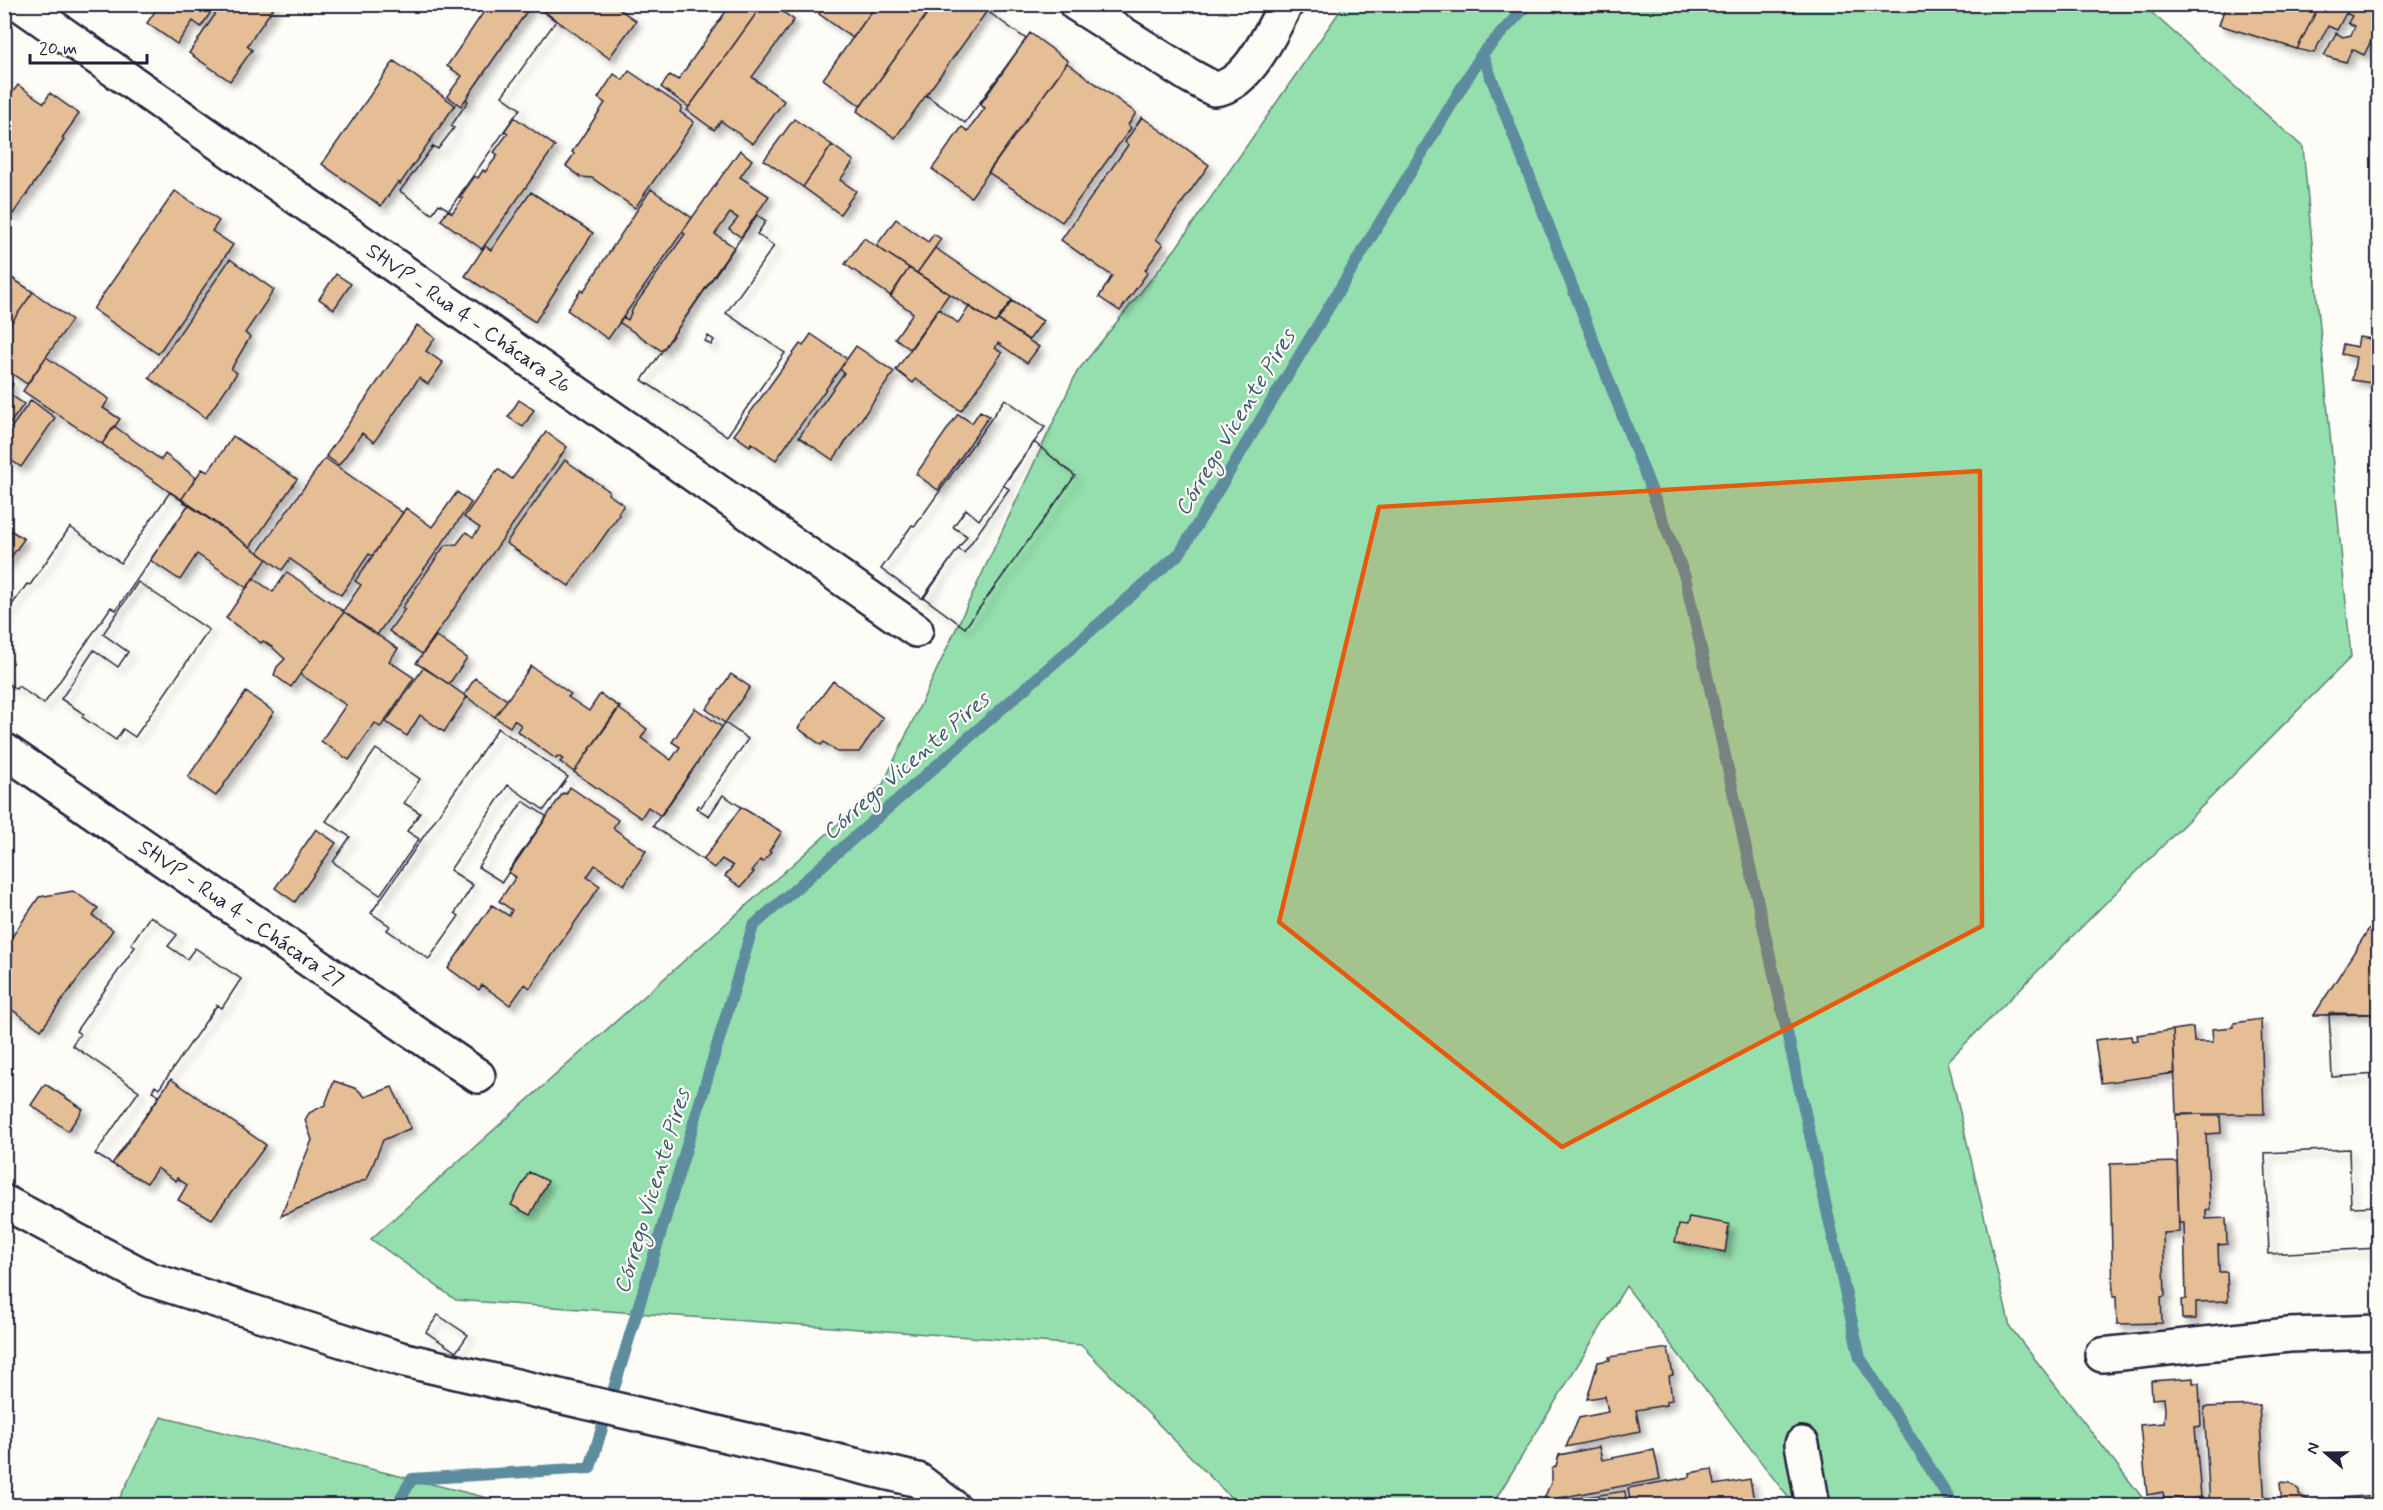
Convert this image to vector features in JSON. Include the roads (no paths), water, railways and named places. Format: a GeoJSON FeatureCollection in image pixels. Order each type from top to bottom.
{"type":"FeatureCollection","features":[{"type":"Feature","properties":{"kind":"street","name":"SHVP - Rua 4 - Chácara 26"},"geometry":{"type":"LineString","coordinates":[[20,4],[916,630]]}},
{"type":"Feature","properties":{"kind":"street"},"geometry":{"type":"LineString","coordinates":[[1076,4],[1190,76],[1214,88],[1229,84],[1247,70],[1259,54],[1286,4]]}},
{"type":"Feature","properties":{"kind":"street","name":"SHVP - Rua 4 - Chácara 27"},"geometry":{"type":"LineString","coordinates":[[4,750],[478,1076]]}},
{"type":"Feature","properties":{"kind":"street"},"geometry":{"type":"LineString","coordinates":[[4,1202],[149,1279],[401,1359],[918,1480],[952,1506]]}},
{"type":"Feature","properties":{"kind":"street"},"geometry":{"type":"LineString","coordinates":[[2102,1355],[2289,1335],[2379,1332]]}},
{"type":"Feature","properties":{"kind":"street"},"geometry":{"type":"LineString","coordinates":[[1802,1444],[1813,1506]]}},
{"type":"Feature","properties":{"kind":"waterway","name":"Córrego Vicente Pires"},"geometry":{"type":"LineString","coordinates":[[396,1506],[412,1479],[590,1468],[753,926],[1180,553],[1482,54],[1528,4]]}},
{"type":"Feature","properties":{"kind":"waterway"},"geometry":{"type":"LineString","coordinates":[[1482,54],[1685,577],[1860,1358],[1954,1506]]}}]}
